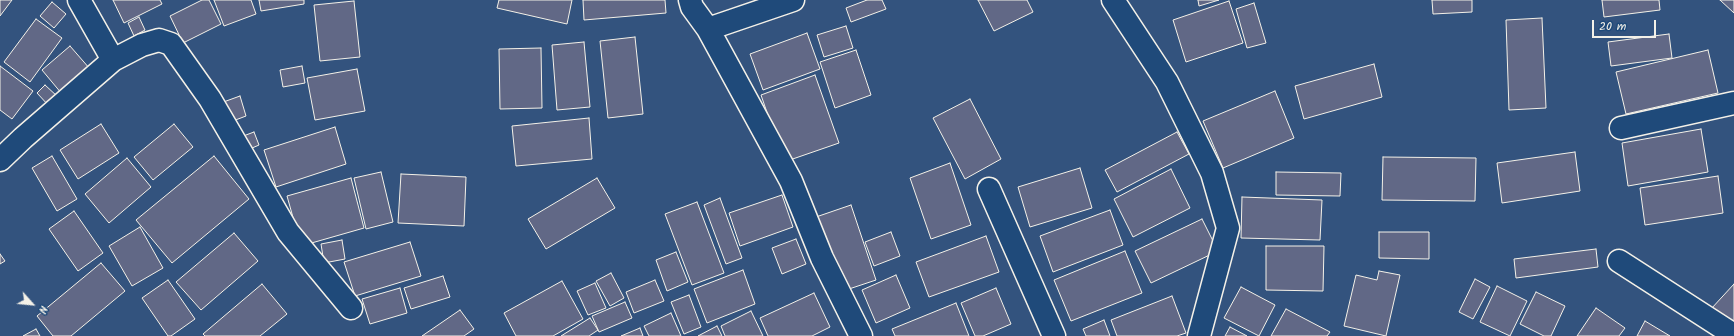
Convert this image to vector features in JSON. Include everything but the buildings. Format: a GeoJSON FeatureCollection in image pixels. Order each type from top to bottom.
{"type":"FeatureCollection","features":[{"type":"Feature","properties":{"kind":"street"},"geometry":{"type":"LineString","coordinates":[[79,0],[113,60]]}},
{"type":"Feature","properties":{"kind":"street"},"geometry":{"type":"LineString","coordinates":[[690,0],[692,7],[708,29],[791,181],[822,258],[861,336]]}},
{"type":"Feature","properties":{"kind":"street"},"geometry":{"type":"LineString","coordinates":[[708,29],[792,0]]}},
{"type":"Feature","properties":{"kind":"street"},"geometry":{"type":"LineString","coordinates":[[1113,0],[1167,82],[1212,173],[1228,228],[1199,336]]}},
{"type":"Feature","properties":{"kind":"street"},"geometry":{"type":"LineString","coordinates":[[0,160],[113,60],[142,45],[159,40],[171,44],[210,99],[288,232],[351,308]]}},
{"type":"Feature","properties":{"kind":"street"},"geometry":{"type":"LineString","coordinates":[[1622,128],[1734,103]]}},
{"type":"Feature","properties":{"kind":"street"},"geometry":{"type":"LineString","coordinates":[[989,189],[1054,336]]}},
{"type":"Feature","properties":{"kind":"street"},"geometry":{"type":"LineString","coordinates":[[1619,261],[1734,336]]}}]}
